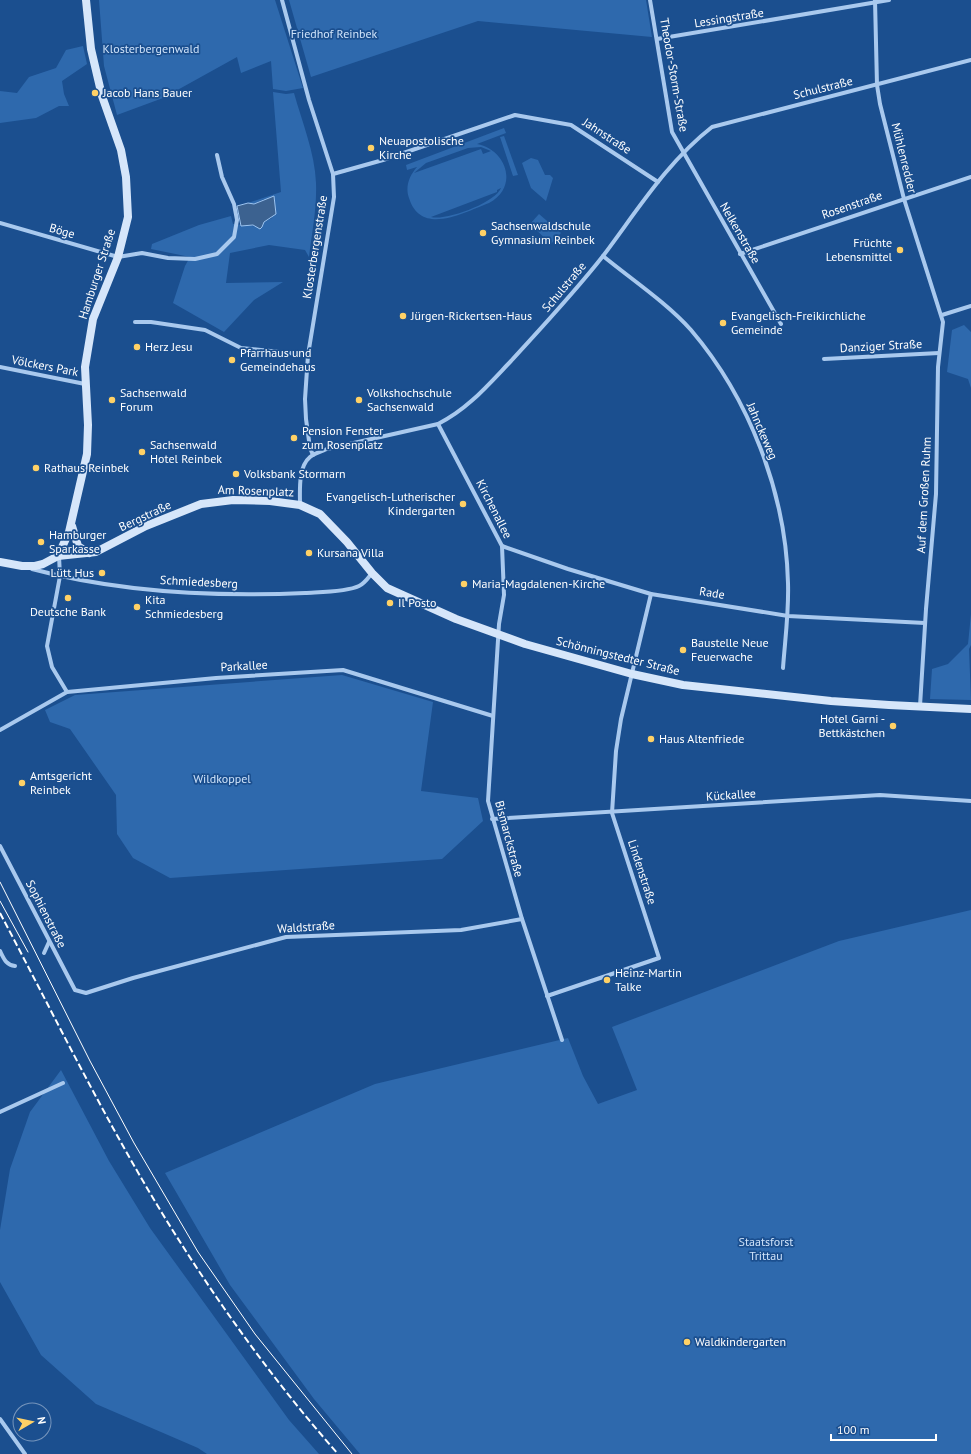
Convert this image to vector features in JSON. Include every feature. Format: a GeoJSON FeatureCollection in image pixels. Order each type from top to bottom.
{"type":"FeatureCollection","features":[{"type":"Feature","properties":{"kind":"main road","name":"Hamburger Straße"},"geometry":{"type":"LineString","coordinates":[[58,556],[69,532],[87,454],[88,425],[85,367],[93,319],[118,257],[128,217],[126,177],[120,150],[102,96],[91,48],[86,0]]}},
{"type":"Feature","properties":{"kind":"main road","name":"Am Rosenplatz"},"geometry":{"type":"LineString","coordinates":[[211,502],[233,500],[270,501],[300,505],[320,514],[347,542],[372,573]]}},
{"type":"Feature","properties":{"kind":"main road","name":"Bergstraße"},"geometry":{"type":"LineString","coordinates":[[0,562],[22,566],[43,564],[58,556],[90,553],[120,541],[146,526],[202,504],[211,502]]}},
{"type":"Feature","properties":{"kind":"main road"},"geometry":{"type":"LineString","coordinates":[[71,522],[72,532],[78,546],[90,553]]}},
{"type":"Feature","properties":{"kind":"main road"},"geometry":{"type":"LineString","coordinates":[[69,532],[68,549],[73,554]]}},
{"type":"Feature","properties":{"kind":"main road","name":"Schönningstedter Straße"},"geometry":{"type":"LineString","coordinates":[[372,573],[387,588],[397,594],[456,619],[499,635],[632,674],[683,685],[732,691],[860,703],[971,709]]}},
{"type":"Feature","properties":{"kind":"street","name":"Klosterbergenstraße"},"geometry":{"type":"LineString","coordinates":[[282,0],[309,100],[333,174],[334,197],[308,355],[306,412],[310,448],[313,455]]}},
{"type":"Feature","properties":{"kind":"street","name":"Theodor-Storm-Straße"},"geometry":{"type":"LineString","coordinates":[[650,0],[671,128],[682,153]]}},
{"type":"Feature","properties":{"kind":"street","name":"Lessingstraße"},"geometry":{"type":"LineString","coordinates":[[657,39],[890,0]]}},
{"type":"Feature","properties":{"kind":"street","name":"Mühlenredder"},"geometry":{"type":"LineString","coordinates":[[875,2],[877,85],[904,199],[942,315]]}},
{"type":"Feature","properties":{"kind":"street","name":"Schulstraße"},"geometry":{"type":"LineString","coordinates":[[313,455],[334,447],[438,424],[451,418],[481,393],[557,311],[603,256],[658,182],[682,153],[712,127],[725,122],[877,85],[971,60]]}},
{"type":"Feature","properties":{"kind":"street","name":"Jahnstraße"},"geometry":{"type":"LineString","coordinates":[[333,174],[383,160],[515,115],[571,125],[658,182]]}},
{"type":"Feature","properties":{"kind":"street","name":"Nelkenstraße"},"geometry":{"type":"LineString","coordinates":[[682,153],[780,324]]}},
{"type":"Feature","properties":{"kind":"street"},"geometry":{"type":"LineString","coordinates":[[118,257],[142,253],[168,258],[195,259],[217,254],[234,237],[237,220],[234,204],[222,177],[217,154]]}},
{"type":"Feature","properties":{"kind":"street","name":"Rosenstraße"},"geometry":{"type":"LineString","coordinates":[[740,254],[971,177]]}},
{"type":"Feature","properties":{"kind":"street","name":"Böge"},"geometry":{"type":"LineString","coordinates":[[0,223],[118,257]]}},
{"type":"Feature","properties":{"kind":"street","name":"Jahnckeweg"},"geometry":{"type":"LineString","coordinates":[[603,256],[657,299],[690,329],[715,362],[732,390],[762,454],[774,492],[786,551],[788,616],[783,668]]}},
{"type":"Feature","properties":{"kind":"street"},"geometry":{"type":"LineString","coordinates":[[942,315],[971,306]]}},
{"type":"Feature","properties":{"kind":"street","name":"Auf dem Großen Ruhm"},"geometry":{"type":"LineString","coordinates":[[920,706],[925,623],[936,494],[938,353],[943,330],[942,315]]}},
{"type":"Feature","properties":{"kind":"street"},"geometry":{"type":"LineString","coordinates":[[135,322],[151,322],[205,330],[241,348],[308,355]]}},
{"type":"Feature","properties":{"kind":"street","name":"Danziger Straße"},"geometry":{"type":"LineString","coordinates":[[824,359],[938,353]]}},
{"type":"Feature","properties":{"kind":"street","name":"Völckers Park"},"geometry":{"type":"LineString","coordinates":[[0,367],[86,384]]}},
{"type":"Feature","properties":{"kind":"street","name":"Kirchenallee"},"geometry":{"type":"LineString","coordinates":[[438,424],[502,546],[504,595],[499,635]]}},
{"type":"Feature","properties":{"kind":"street","name":"Am Rosenplatz"},"geometry":{"type":"LineString","coordinates":[[300,505],[303,468],[307,460],[313,455]]}},
{"type":"Feature","properties":{"kind":"street","name":"Rade"},"geometry":{"type":"LineString","coordinates":[[502,546],[568,569],[651,594],[788,616],[925,623]]}},
{"type":"Feature","properties":{"kind":"street"},"geometry":{"type":"LineString","coordinates":[[58,556],[60,576],[47,646],[52,667],[67,692]]}},
{"type":"Feature","properties":{"kind":"street","name":"Schmiedesberg"},"geometry":{"type":"LineString","coordinates":[[22,566],[60,576],[192,593],[276,594],[351,589],[365,583],[372,573]]}},
{"type":"Feature","properties":{"kind":"street","name":"Lindenstraße"},"geometry":{"type":"LineString","coordinates":[[547,996],[659,958],[612,812],[616,751],[621,719],[651,594]]}},
{"type":"Feature","properties":{"kind":"street","name":"Bismarckstraße"},"geometry":{"type":"LineString","coordinates":[[499,635],[488,801],[522,919],[562,1040]]}},
{"type":"Feature","properties":{"kind":"street","name":"Parkallee"},"geometry":{"type":"LineString","coordinates":[[0,730],[67,692],[208,678],[343,670],[493,716]]}},
{"type":"Feature","properties":{"kind":"street","name":"Kückallee"},"geometry":{"type":"LineString","coordinates":[[492,819],[880,795],[971,801]]}},
{"type":"Feature","properties":{"kind":"street","name":"Sophienstraße"},"geometry":{"type":"LineString","coordinates":[[0,846],[75,990]]}},
{"type":"Feature","properties":{"kind":"street","name":"Waldstraße"},"geometry":{"type":"LineString","coordinates":[[75,990],[86,993],[133,978],[286,937],[461,930],[522,919]]}},
{"type":"Feature","properties":{"kind":"street"},"geometry":{"type":"LineString","coordinates":[[44,953],[49,942]]}},
{"type":"Feature","properties":{"kind":"street"},"geometry":{"type":"LineString","coordinates":[[0,951],[5,961],[10,965],[15,966]]}},
{"type":"Feature","properties":{"kind":"street"},"geometry":{"type":"LineString","coordinates":[[0,963],[5,961]]}},
{"type":"Feature","properties":{"kind":"street"},"geometry":{"type":"LineString","coordinates":[[0,1112],[63,1083]]}},
{"type":"Feature","properties":{"kind":"street"},"geometry":{"type":"LineString","coordinates":[[0,1419],[25,1454]]}},
{"type":"Feature","properties":{"kind":"green space","name":"Klosterbergenwald"},"geometry":{"type":"Polygon","coordinates":[[[99,0],[275,0],[303,88],[286,91],[273,89],[271,61],[241,73],[237,57],[163,98],[117,115],[104,66],[99,0]]]}},
{"type":"Feature","properties":{"kind":"green space","name":"Friedhof Reinbek"},"geometry":{"type":"Polygon","coordinates":[[[289,0],[646,0],[652,37],[478,21],[311,77],[289,0]]]}},
{"type":"Feature","properties":{"kind":"green space"},"geometry":{"type":"Polygon","coordinates":[[[83,46],[87,64],[62,81],[64,94],[69,106],[59,106],[36,118],[0,123],[0,91],[17,93],[29,77],[56,68],[66,50],[83,46]]]}},
{"type":"Feature","properties":{"kind":"green space"},"geometry":{"type":"Polygon","coordinates":[[[273,92],[286,94],[294,93],[313,160],[316,183],[316,202],[309,257],[305,250],[269,245],[230,253],[226,283],[283,282],[254,300],[224,332],[173,303],[185,266],[190,257],[151,249],[152,244],[199,225],[231,216],[233,224],[262,227],[264,222],[272,218],[264,199],[254,204],[248,203],[281,192],[273,92]]]}},
{"type":"Feature","properties":{"kind":"green space"},"geometry":{"type":"Polygon","coordinates":[[[504,128],[506,133],[477,144],[487,148],[496,154],[502,161],[506,170],[504,188],[498,196],[489,203],[456,216],[433,219],[423,216],[415,210],[407,190],[410,178],[417,167],[407,170],[406,165],[504,128]],[[481,147],[468,148],[426,163],[414,173],[481,149],[483,154],[491,151],[481,147]],[[501,188],[497,190],[497,192],[431,217],[438,218],[469,210],[490,199],[497,194],[501,188]]]}},
{"type":"Feature","properties":{"kind":"green space"},"geometry":{"type":"Polygon","coordinates":[[[504,136],[518,175],[513,176],[500,137],[504,136]]]}},
{"type":"Feature","properties":{"kind":"green space"},"geometry":{"type":"Polygon","coordinates":[[[531,158],[538,160],[545,175],[550,175],[553,178],[546,201],[531,188],[522,163],[531,158]]]}},
{"type":"Feature","properties":{"kind":"green space"},"geometry":{"type":"Polygon","coordinates":[[[539,214],[561,233],[551,244],[530,224],[539,214]]]}},
{"type":"Feature","properties":{"kind":"green space"},"geometry":{"type":"Polygon","coordinates":[[[964,325],[971,332],[971,388],[968,379],[947,372],[952,330],[964,325]]]}},
{"type":"Feature","properties":{"kind":"green space"},"geometry":{"type":"Polygon","coordinates":[[[971,614],[971,645],[969,649],[971,700],[930,699],[932,669],[948,664],[968,644],[971,614]]]}},
{"type":"Feature","properties":{"kind":"green space","name":"Wildkoppel"},"geometry":{"type":"Polygon","coordinates":[[[342,675],[433,702],[421,791],[478,798],[483,821],[442,859],[170,878],[133,858],[117,834],[116,795],[70,729],[50,722],[45,710],[75,695],[342,675]]]}},
{"type":"Feature","properties":{"kind":"green space","name":"Staatsforst Trittau"},"geometry":{"type":"Polygon","coordinates":[[[971,910],[971,1454],[360,1454],[314,1399],[230,1285],[165,1173],[375,1084],[568,1038],[583,1076],[598,1104],[637,1090],[612,1027],[839,941],[971,910]]]}},
{"type":"Feature","properties":{"kind":"green space"},"geometry":{"type":"Polygon","coordinates":[[[61,1070],[109,1161],[150,1228],[289,1420],[319,1454],[207,1454],[198,1448],[96,1404],[41,1355],[0,1282],[0,1230],[10,1169],[30,1112],[61,1070]]]}},
{"type":"Feature","properties":{"kind":"shaded area"},"geometry":{"type":"Polygon","coordinates":[[[274,196],[276,214],[264,222],[260,229],[253,225],[241,226],[237,206],[248,203],[254,204],[274,196]]]}},
{"type":"Feature","properties":{"kind":"tram line"},"geometry":{"type":"LineString","coordinates":[[0,882],[90,1061],[134,1143],[198,1252],[255,1334],[352,1454]]}},
{"type":"Feature","properties":{"kind":"tram line"},"geometry":{"type":"LineString","coordinates":[[0,901],[28,952]]}},
{"type":"Feature","properties":{"kind":"railway"},"geometry":{"type":"LineString","coordinates":[[0,913],[119,1139],[162,1213],[223,1307],[290,1397],[338,1454]]}},
{"type":"Feature","properties":{"kind":"place","name":"Jacob Hans Bauer"},"geometry":{"type":"Point","coordinates":[95,93]}},
{"type":"Feature","properties":{"kind":"place","name":"Neuapostolische Kirche"},"geometry":{"type":"Point","coordinates":[371,148]}},
{"type":"Feature","properties":{"kind":"place","name":"Sachsenwaldschule Gymnasium Reinbek"},"geometry":{"type":"Point","coordinates":[483,233]}},
{"type":"Feature","properties":{"kind":"place","name":"Früchte Lebensmittel"},"geometry":{"type":"Point","coordinates":[900,250]}},
{"type":"Feature","properties":{"kind":"place","name":"Jürgen-Rickertsen-Haus"},"geometry":{"type":"Point","coordinates":[403,316]}},
{"type":"Feature","properties":{"kind":"place","name":"Evangelisch-Freikirchliche Gemeinde"},"geometry":{"type":"Point","coordinates":[723,323]}},
{"type":"Feature","properties":{"kind":"place","name":"Herz Jesu"},"geometry":{"type":"Point","coordinates":[137,347]}},
{"type":"Feature","properties":{"kind":"place","name":"Pfarrhaus und Gemeindehaus"},"geometry":{"type":"Point","coordinates":[232,360]}},
{"type":"Feature","properties":{"kind":"place","name":"Sachsenwald Forum"},"geometry":{"type":"Point","coordinates":[112,400]}},
{"type":"Feature","properties":{"kind":"place","name":"Volkshochschule Sachsenwald"},"geometry":{"type":"Point","coordinates":[359,400]}},
{"type":"Feature","properties":{"kind":"place","name":"Pension Fenster zum Rosenplatz"},"geometry":{"type":"Point","coordinates":[294,438]}},
{"type":"Feature","properties":{"kind":"place","name":"Sachsenwald Hotel Reinbek"},"geometry":{"type":"Point","coordinates":[142,452]}},
{"type":"Feature","properties":{"kind":"place","name":"Rathaus Reinbek"},"geometry":{"type":"Point","coordinates":[36,468]}},
{"type":"Feature","properties":{"kind":"place","name":"Volksbank Stormarn"},"geometry":{"type":"Point","coordinates":[236,474]}},
{"type":"Feature","properties":{"kind":"place","name":"Evangelisch-Lutherischer Kindergarten"},"geometry":{"type":"Point","coordinates":[463,504]}},
{"type":"Feature","properties":{"kind":"place","name":"Hamburger Sparkasse"},"geometry":{"type":"Point","coordinates":[41,542]}},
{"type":"Feature","properties":{"kind":"place","name":"Kursana Villa"},"geometry":{"type":"Point","coordinates":[309,553]}},
{"type":"Feature","properties":{"kind":"place","name":"Lütt Hus"},"geometry":{"type":"Point","coordinates":[102,573]}},
{"type":"Feature","properties":{"kind":"place","name":"Maria-Magdalenen-Kirche"},"geometry":{"type":"Point","coordinates":[464,584]}},
{"type":"Feature","properties":{"kind":"place","name":"Deutsche Bank"},"geometry":{"type":"Point","coordinates":[68,598]}},
{"type":"Feature","properties":{"kind":"place","name":"Il Posto"},"geometry":{"type":"Point","coordinates":[390,603]}},
{"type":"Feature","properties":{"kind":"place","name":"Kita Schmiedesberg"},"geometry":{"type":"Point","coordinates":[137,607]}},
{"type":"Feature","properties":{"kind":"place","name":"Baustelle Neue Feuerwache"},"geometry":{"type":"Point","coordinates":[683,650]}},
{"type":"Feature","properties":{"kind":"place","name":"Hotel Garni - Bettkästchen"},"geometry":{"type":"Point","coordinates":[893,726]}},
{"type":"Feature","properties":{"kind":"place","name":"Haus Altenfriede"},"geometry":{"type":"Point","coordinates":[651,739]}},
{"type":"Feature","properties":{"kind":"place","name":"Amtsgericht Reinbek"},"geometry":{"type":"Point","coordinates":[22,783]}},
{"type":"Feature","properties":{"kind":"place","name":"Heinz-Martin Talke"},"geometry":{"type":"Point","coordinates":[607,980]}},
{"type":"Feature","properties":{"kind":"place","name":"Waldkindergarten"},"geometry":{"type":"Point","coordinates":[687,1342]}}]}
